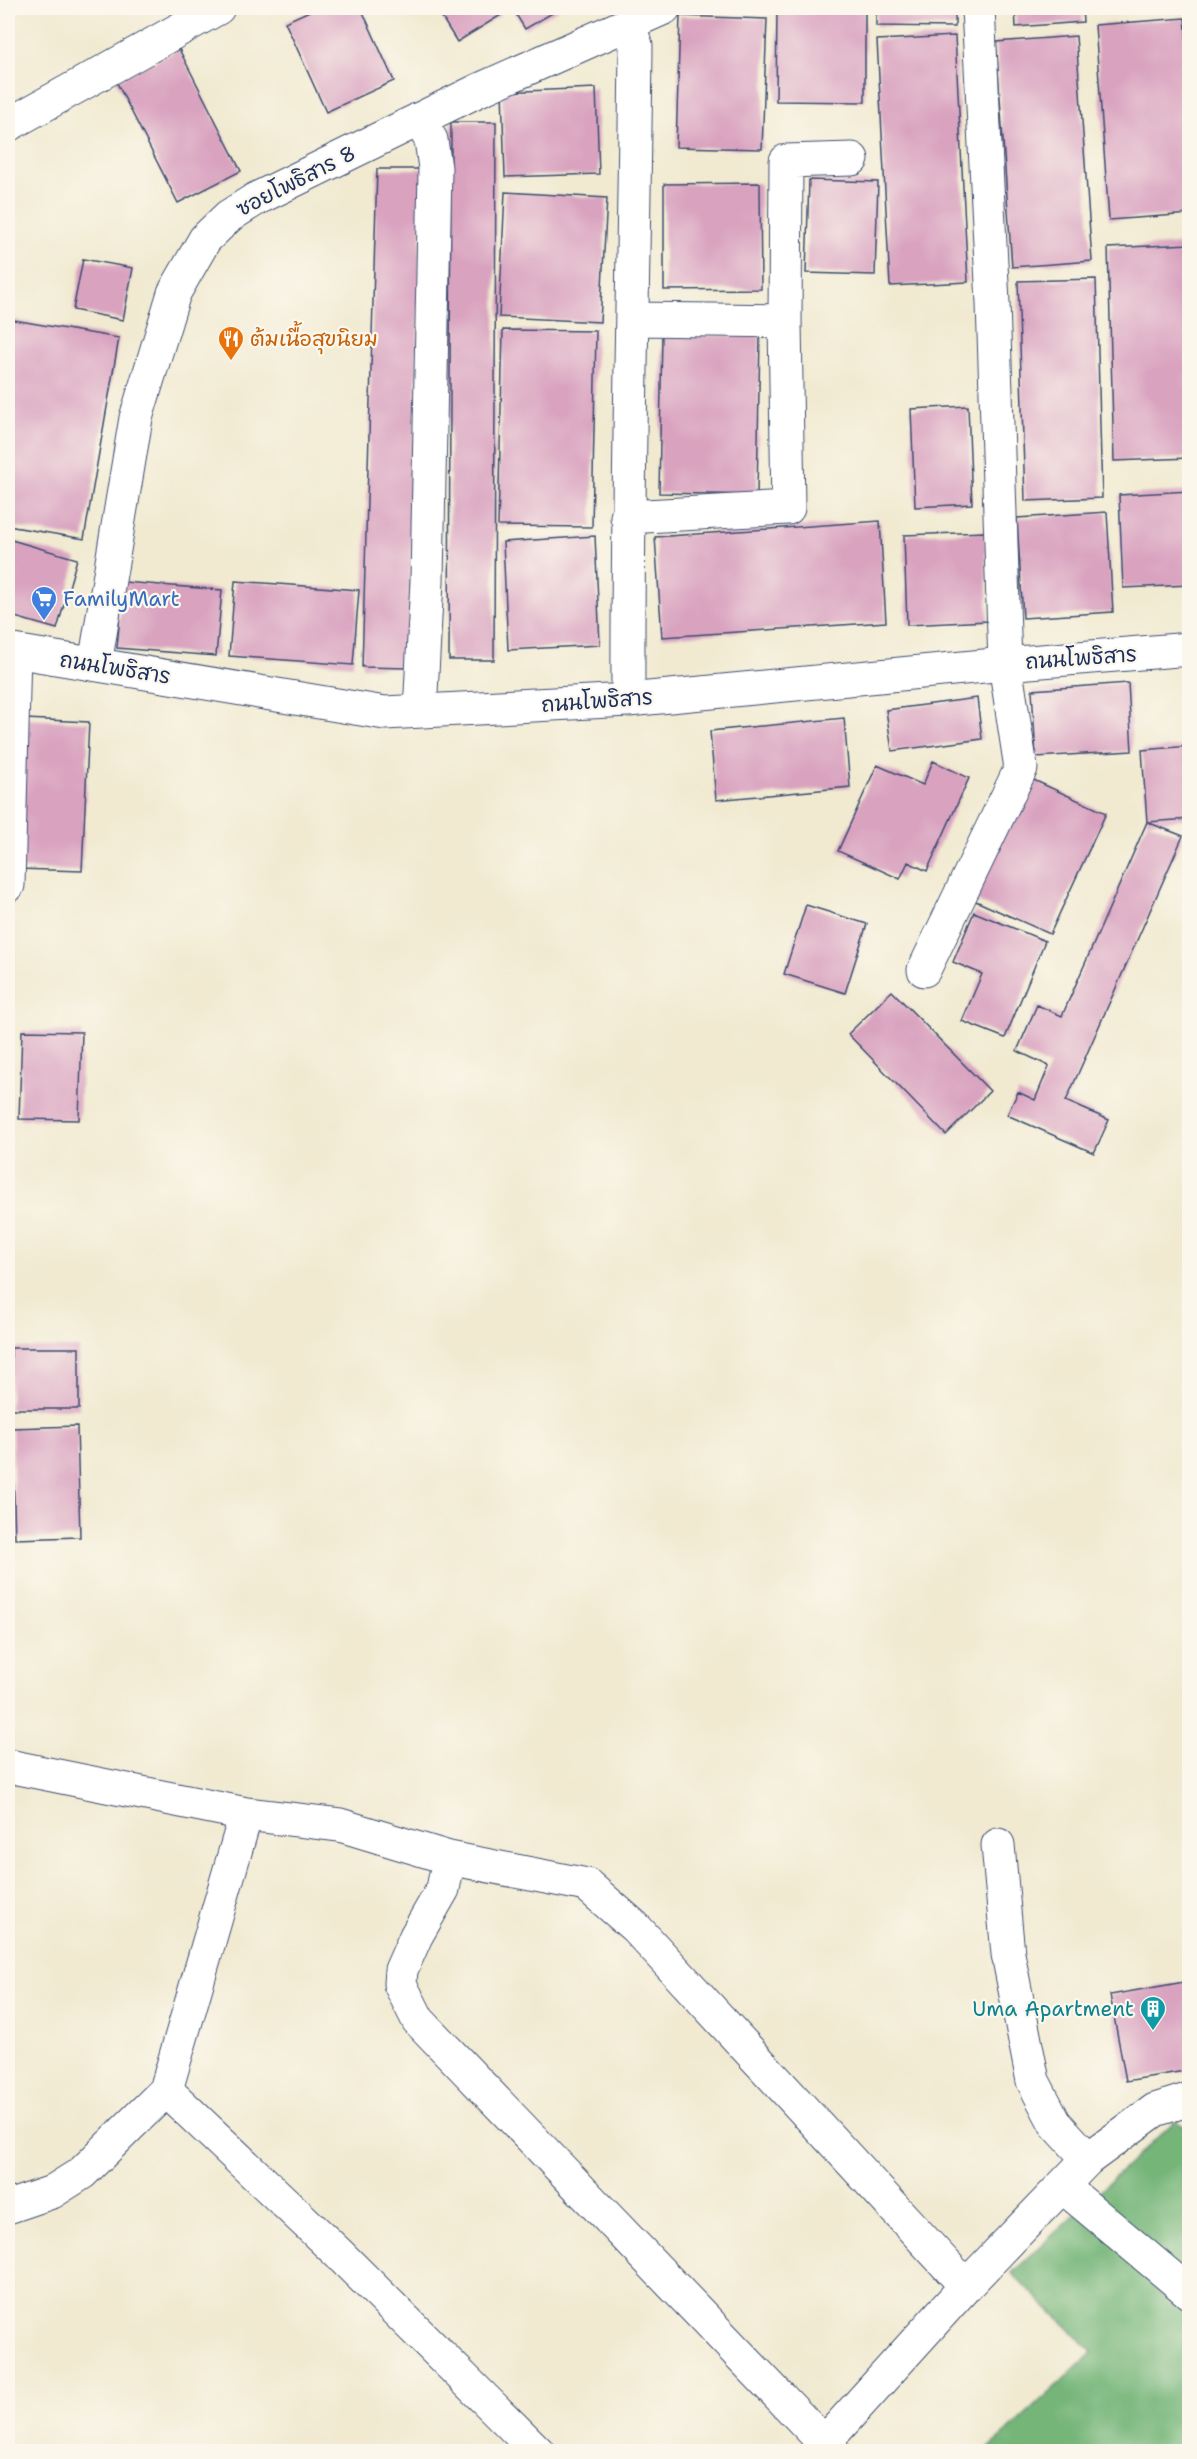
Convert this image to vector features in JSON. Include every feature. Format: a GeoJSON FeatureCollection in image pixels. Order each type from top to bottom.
{"type":"FeatureCollection","features":[{"type":"Feature","properties":{"kind":"street"},"geometry":{"type":"LineString","coordinates":[[8,125],[218,8]]}},
{"type":"Feature","properties":{"kind":"street","name":"ซอยโพธิสาร 8"},"geometry":{"type":"LineString","coordinates":[[95,664],[136,418],[174,293],[205,238],[229,216],[256,199],[419,119],[664,8]]}},
{"type":"Feature","properties":{"kind":"street"},"geometry":{"type":"LineString","coordinates":[[924,970],[1021,768],[1005,664],[993,303],[978,8]]}},
{"type":"Feature","properties":{"kind":"street"},"geometry":{"type":"LineString","coordinates":[[628,25],[636,45],[633,319],[627,517],[628,700]]}},
{"type":"Feature","properties":{"kind":"street"},"geometry":{"type":"LineString","coordinates":[[419,119],[431,140],[435,168],[427,581],[420,711]]}},
{"type":"Feature","properties":{"kind":"street"},"geometry":{"type":"LineString","coordinates":[[627,517],[788,508],[784,321],[786,161],[852,159]]}},
{"type":"Feature","properties":{"kind":"street"},"geometry":{"type":"LineString","coordinates":[[633,319],[784,321]]}},
{"type":"Feature","properties":{"kind":"street","name":"ถนนโพธิสาร"},"geometry":{"type":"LineString","coordinates":[[11,651],[385,713],[628,700],[1190,649]]}},
{"type":"Feature","properties":{"kind":"street"},"geometry":{"type":"LineString","coordinates":[[8,885],[11,651]]}},
{"type":"Feature","properties":{"kind":"street"},"geometry":{"type":"LineString","coordinates":[[8,1766],[246,1814],[340,1825],[449,1858],[587,1885],[635,1927],[966,2286]]}},
{"type":"Feature","properties":{"kind":"street"},"geometry":{"type":"LineString","coordinates":[[8,2207],[52,2192],[82,2173],[166,2090],[246,1814]]}},
{"type":"Feature","properties":{"kind":"street"},"geometry":{"type":"LineString","coordinates":[[998,1845],[1008,1954],[1033,2082],[1055,2123],[1088,2159]]}},
{"type":"Feature","properties":{"kind":"street"},"geometry":{"type":"LineString","coordinates":[[449,1858],[443,1889],[416,1936],[401,1970],[400,1984],[418,2020],[824,2448],[966,2286],[1088,2159],[1155,2110],[1190,2099]]}},
{"type":"Feature","properties":{"kind":"street"},"geometry":{"type":"LineString","coordinates":[[166,2090],[338,2253],[538,2451]]}},
{"type":"Feature","properties":{"kind":"street"},"geometry":{"type":"LineString","coordinates":[[1062,2186],[1190,2293]]}},
{"type":"Feature","properties":{"kind":"green space"},"geometry":{"type":"Polygon","coordinates":[[[1175,2121],[1189,2129],[1189,2451],[985,2452],[1093,2352],[1012,2273],[1175,2121]]]}},
{"type":"Feature","properties":{"kind":"building"},"geometry":{"type":"Polygon","coordinates":[[[316,8],[361,8],[394,81],[326,112],[285,22],[316,8]]]}},
{"type":"Feature","properties":{"kind":"building"},"geometry":{"type":"Polygon","coordinates":[[[436,8],[496,8],[501,15],[457,42],[436,8]]]}},
{"type":"Feature","properties":{"kind":"building"},"geometry":{"type":"Polygon","coordinates":[[[512,8],[561,8],[525,29],[512,8]]]}},
{"type":"Feature","properties":{"kind":"building"},"geometry":{"type":"Polygon","coordinates":[[[777,8],[865,8],[865,102],[776,101],[777,8]]]}},
{"type":"Feature","properties":{"kind":"building"},"geometry":{"type":"Polygon","coordinates":[[[876,8],[955,8],[955,27],[876,26],[876,8]]]}},
{"type":"Feature","properties":{"kind":"building"},"geometry":{"type":"Polygon","coordinates":[[[1015,8],[1082,8],[1083,22],[1016,27],[1015,8]]]}},
{"type":"Feature","properties":{"kind":"building"},"geometry":{"type":"Polygon","coordinates":[[[680,16],[767,19],[762,149],[676,147],[680,16]]]}},
{"type":"Feature","properties":{"kind":"building"},"geometry":{"type":"Polygon","coordinates":[[[1185,18],[1190,82],[1190,214],[1109,220],[1095,25],[1185,18]]]}},
{"type":"Feature","properties":{"kind":"building"},"geometry":{"type":"Polygon","coordinates":[[[955,36],[968,282],[890,286],[877,40],[955,36]]]}},
{"type":"Feature","properties":{"kind":"building"},"geometry":{"type":"Polygon","coordinates":[[[1076,36],[1092,261],[1012,267],[996,42],[1076,36]]]}},
{"type":"Feature","properties":{"kind":"building"},"geometry":{"type":"Polygon","coordinates":[[[179,49],[241,171],[178,203],[116,81],[179,49]]]}},
{"type":"Feature","properties":{"kind":"building"},"geometry":{"type":"Polygon","coordinates":[[[596,88],[599,174],[505,177],[502,92],[596,88]]]}},
{"type":"Feature","properties":{"kind":"building"},"geometry":{"type":"Polygon","coordinates":[[[451,122],[496,122],[494,660],[449,660],[451,122]]]}},
{"type":"Feature","properties":{"kind":"building"},"geometry":{"type":"Polygon","coordinates":[[[377,169],[423,169],[408,668],[362,667],[377,169]]]}},
{"type":"Feature","properties":{"kind":"building"},"geometry":{"type":"Polygon","coordinates":[[[809,180],[878,182],[875,275],[806,273],[809,180]]]}},
{"type":"Feature","properties":{"kind":"building"},"geometry":{"type":"Polygon","coordinates":[[[760,183],[761,289],[664,290],[664,184],[760,183]]]}},
{"type":"Feature","properties":{"kind":"building"},"geometry":{"type":"Polygon","coordinates":[[[505,192],[607,198],[600,322],[499,317],[505,192]]]}},
{"type":"Feature","properties":{"kind":"building"},"geometry":{"type":"Polygon","coordinates":[[[1190,244],[1190,458],[1114,461],[1108,248],[1190,244]]]}},
{"type":"Feature","properties":{"kind":"building"},"geometry":{"type":"Polygon","coordinates":[[[83,259],[133,268],[123,320],[73,310],[83,259]]]}},
{"type":"Feature","properties":{"kind":"building"},"geometry":{"type":"Polygon","coordinates":[[[1096,279],[1102,498],[1025,501],[1018,281],[1096,279]]]}},
{"type":"Feature","properties":{"kind":"building"},"geometry":{"type":"Polygon","coordinates":[[[8,319],[119,338],[84,539],[8,526],[8,319]]]}},
{"type":"Feature","properties":{"kind":"building"},"geometry":{"type":"Polygon","coordinates":[[[503,330],[596,331],[592,527],[498,526],[503,330]]]}},
{"type":"Feature","properties":{"kind":"building"},"geometry":{"type":"Polygon","coordinates":[[[662,335],[760,336],[757,495],[659,493],[662,335]]]}},
{"type":"Feature","properties":{"kind":"building"},"geometry":{"type":"Polygon","coordinates":[[[968,406],[972,504],[915,507],[911,409],[968,406]]]}},
{"type":"Feature","properties":{"kind":"building"},"geometry":{"type":"Polygon","coordinates":[[[1190,491],[1190,585],[1123,588],[1119,495],[1190,491]]]}},
{"type":"Feature","properties":{"kind":"building"},"geometry":{"type":"Polygon","coordinates":[[[1107,512],[1113,612],[1023,618],[1017,518],[1107,512]]]}},
{"type":"Feature","properties":{"kind":"building"},"geometry":{"type":"Polygon","coordinates":[[[880,521],[886,622],[662,637],[655,537],[880,521]]]}},
{"type":"Feature","properties":{"kind":"building"},"geometry":{"type":"Polygon","coordinates":[[[985,532],[988,621],[907,625],[904,535],[985,532]]]}},
{"type":"Feature","properties":{"kind":"building"},"geometry":{"type":"Polygon","coordinates":[[[595,536],[600,645],[508,650],[503,542],[595,536]]]}},
{"type":"Feature","properties":{"kind":"building"},"geometry":{"type":"Polygon","coordinates":[[[8,539],[77,559],[57,629],[8,615],[8,539]]]}},
{"type":"Feature","properties":{"kind":"building"},"geometry":{"type":"Polygon","coordinates":[[[235,581],[359,590],[353,665],[229,656],[235,581]]]}},
{"type":"Feature","properties":{"kind":"building"},"geometry":{"type":"Polygon","coordinates":[[[123,582],[222,590],[216,656],[117,648],[123,582]]]}},
{"type":"Feature","properties":{"kind":"building"},"geometry":{"type":"Polygon","coordinates":[[[1128,683],[1132,751],[1036,757],[1032,690],[1128,683]]]}},
{"type":"Feature","properties":{"kind":"building"},"geometry":{"type":"Polygon","coordinates":[[[977,698],[982,739],[892,751],[886,710],[977,698]]]}},
{"type":"Feature","properties":{"kind":"building"},"geometry":{"type":"Polygon","coordinates":[[[844,718],[850,787],[716,800],[710,731],[844,718]]]}},
{"type":"Feature","properties":{"kind":"building"},"geometry":{"type":"Polygon","coordinates":[[[25,719],[89,722],[82,871],[18,869],[25,719]]]}},
{"type":"Feature","properties":{"kind":"building"},"geometry":{"type":"Polygon","coordinates":[[[1190,746],[1190,819],[1147,822],[1142,750],[1190,746]]]}},
{"type":"Feature","properties":{"kind":"building"},"geometry":{"type":"Polygon","coordinates":[[[933,761],[969,778],[927,871],[908,862],[900,879],[838,851],[877,765],[923,785],[933,761]]]}},
{"type":"Feature","properties":{"kind":"building"},"geometry":{"type":"Polygon","coordinates":[[[1025,776],[1106,813],[1050,934],[969,898],[1025,776]]]}},
{"type":"Feature","properties":{"kind":"building"},"geometry":{"type":"Polygon","coordinates":[[[1147,822],[1183,836],[1066,1101],[1109,1120],[1094,1153],[1007,1115],[1018,1092],[1035,1100],[1049,1066],[1017,1051],[1037,1005],[1062,1016],[1147,822]]]}},
{"type":"Feature","properties":{"kind":"building"},"geometry":{"type":"Polygon","coordinates":[[[806,905],[867,924],[845,993],[784,974],[806,905]]]}},
{"type":"Feature","properties":{"kind":"building"},"geometry":{"type":"Polygon","coordinates":[[[974,912],[1045,941],[1005,1038],[962,1021],[982,974],[953,962],[974,912]]]}},
{"type":"Feature","properties":{"kind":"building"},"geometry":{"type":"Polygon","coordinates":[[[892,991],[990,1091],[946,1135],[848,1034],[892,991]]]}},
{"type":"Feature","properties":{"kind":"building"},"geometry":{"type":"Polygon","coordinates":[[[22,1031],[82,1032],[79,1120],[19,1119],[22,1031]]]}},
{"type":"Feature","properties":{"kind":"building"},"geometry":{"type":"Polygon","coordinates":[[[11,1348],[79,1348],[79,1409],[10,1409],[11,1348]]]}},
{"type":"Feature","properties":{"kind":"building"},"geometry":{"type":"Polygon","coordinates":[[[77,1426],[80,1537],[15,1539],[12,1428],[77,1426]]]}},
{"type":"Feature","properties":{"kind":"building","name":"Uma Apartment"},"geometry":{"type":"Polygon","coordinates":[[[1190,1981],[1190,2070],[1126,2081],[1110,1995],[1190,1981]]]}},
{"type":"Feature","properties":{"kind":"place","name":"ต้มเนื้อสุขนิยม"},"geometry":{"type":"Point","coordinates":[231,362]}},
{"type":"Feature","properties":{"kind":"place","name":"FamilyMart"},"geometry":{"type":"Point","coordinates":[44,622]}},
{"type":"Feature","properties":{"kind":"place","name":"Uma Apartment"},"geometry":{"type":"Point","coordinates":[1153,2032]}}]}
